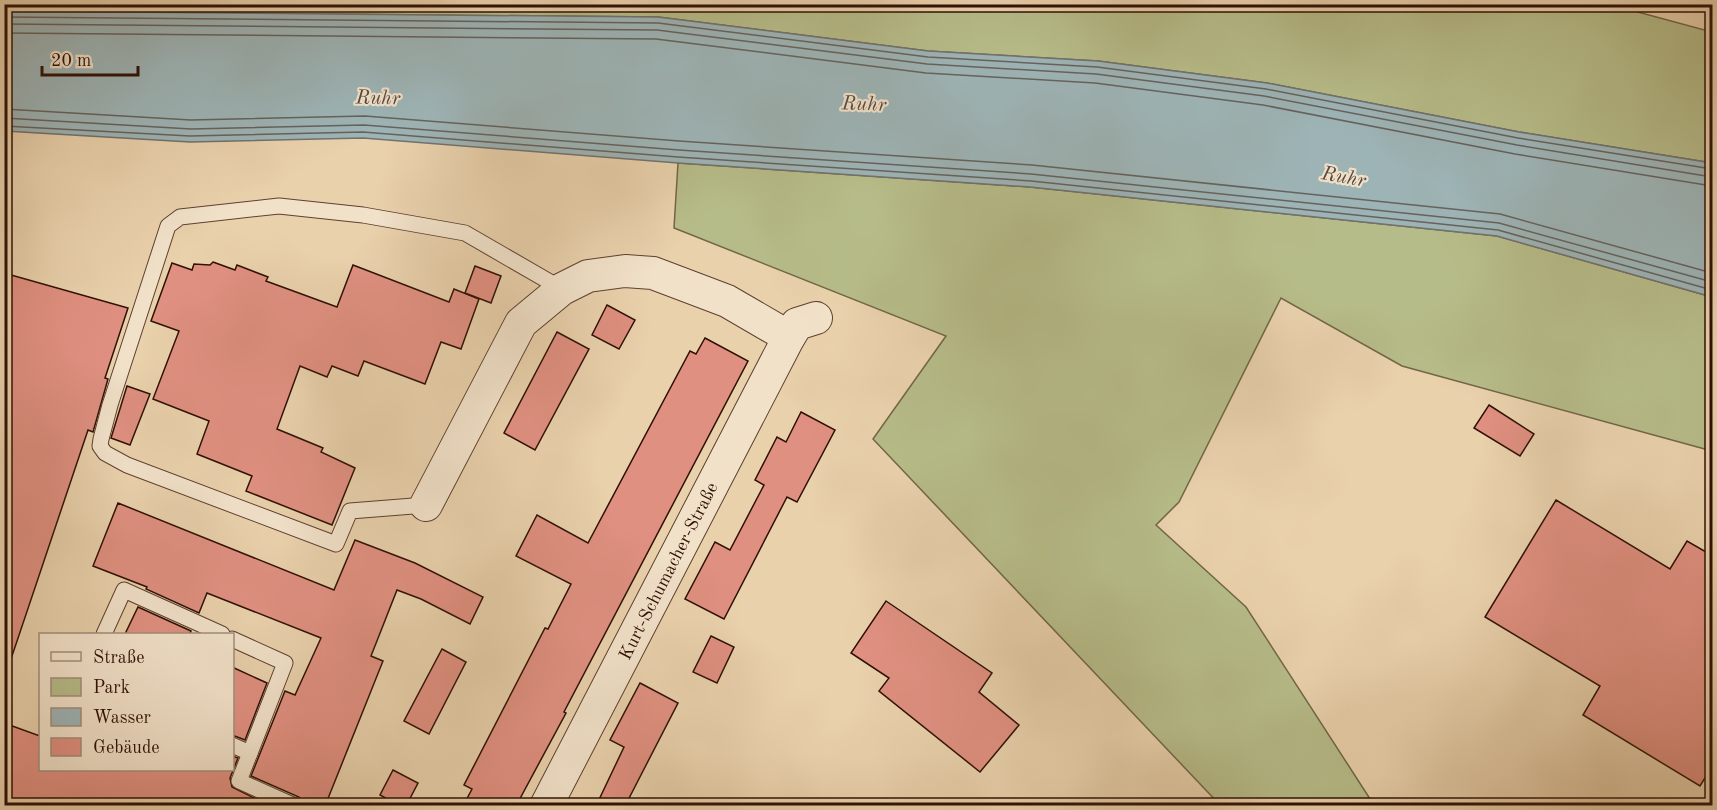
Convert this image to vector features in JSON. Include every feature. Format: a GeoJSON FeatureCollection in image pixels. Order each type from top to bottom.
{"type":"FeatureCollection","features":[{"type":"Feature","properties":{"kind":"street"},"geometry":{"type":"LineString","coordinates":[[426,505],[521,322],[562,289],[588,276],[625,271],[653,273],[727,301],[789,337]]}},
{"type":"Feature","properties":{"kind":"street","name":"Kurt-Schumacher-Straße"},"geometry":{"type":"LineString","coordinates":[[546,806],[789,337],[797,324],[816,318]]}},
{"type":"Feature","properties":{"kind":"lane"},"geometry":{"type":"LineString","coordinates":[[426,505],[350,511],[336,544],[127,465],[105,453],[100,446],[110,405],[168,226],[180,217],[279,206],[363,215],[465,233],[562,289]]}},
{"type":"Feature","properties":{"kind":"lane"},"geometry":{"type":"LineString","coordinates":[[104,633],[124,590],[220,633]]}},
{"type":"Feature","properties":{"kind":"lane"},"geometry":{"type":"LineString","coordinates":[[234,640],[285,663],[239,780],[295,806]]}},
{"type":"Feature","properties":{"kind":"lane"},"geometry":{"type":"LineString","coordinates":[[234,746],[250,753]]}},
{"type":"Feature","properties":{"kind":"green space"},"geometry":{"type":"Polygon","coordinates":[[[4,5],[1612,5],[1712,32],[1712,163],[1519,132],[1267,83],[1098,61],[928,51],[658,17],[5,11],[4,5]]]}},
{"type":"Feature","properties":{"kind":"green space"},"geometry":{"type":"Polygon","coordinates":[[[678,163],[1030,187],[1497,236],[1712,297],[1712,451],[1402,366],[1281,298],[1179,502],[1156,525],[1246,607],[1374,805],[1220,805],[873,439],[946,336],[674,228],[678,163]]]}},
{"type":"Feature","properties":{"kind":"water","name":"Ruhr"},"geometry":{"type":"Polygon","coordinates":[[[4,11],[658,17],[928,51],[1098,61],[1267,83],[1519,132],[1712,163],[1712,297],[1497,236],[1030,187],[678,163],[363,138],[190,142],[5,131],[4,11]]]}},
{"type":"Feature","properties":{"kind":"building"},"geometry":{"type":"Polygon","coordinates":[[[213,262],[235,270],[237,265],[268,277],[266,281],[337,307],[353,265],[449,302],[454,289],[479,299],[461,349],[441,342],[425,384],[364,361],[358,376],[332,366],[327,377],[300,366],[277,429],[323,448],[321,452],[355,468],[332,525],[246,491],[252,476],[197,454],[209,421],[153,399],[179,331],[151,321],[172,263],[192,270],[194,264],[210,265],[213,262]]]}},
{"type":"Feature","properties":{"kind":"building"},"geometry":{"type":"Polygon","coordinates":[[[475,266],[501,276],[491,303],[465,293],[475,266]]]}},
{"type":"Feature","properties":{"kind":"building"},"geometry":{"type":"Polygon","coordinates":[[[4,273],[128,308],[105,378],[108,379],[93,432],[88,430],[9,665],[4,664],[4,273]]]}},
{"type":"Feature","properties":{"kind":"building"},"geometry":{"type":"Polygon","coordinates":[[[607,305],[635,320],[619,349],[592,335],[607,305]]]}},
{"type":"Feature","properties":{"kind":"building"},"geometry":{"type":"Polygon","coordinates":[[[557,332],[589,349],[535,450],[504,433],[557,332]]]}},
{"type":"Feature","properties":{"kind":"building"},"geometry":{"type":"Polygon","coordinates":[[[705,338],[748,361],[564,712],[566,713],[516,806],[463,806],[472,789],[464,785],[545,628],[548,629],[571,584],[516,556],[537,515],[588,543],[690,351],[696,354],[705,338]]]}},
{"type":"Feature","properties":{"kind":"building"},"geometry":{"type":"Polygon","coordinates":[[[127,386],[150,394],[130,445],[111,438],[127,386]]]}},
{"type":"Feature","properties":{"kind":"building"},"geometry":{"type":"Polygon","coordinates":[[[1489,405],[1534,434],[1520,456],[1474,428],[1489,405]]]}},
{"type":"Feature","properties":{"kind":"building"},"geometry":{"type":"Polygon","coordinates":[[[801,412],[835,430],[797,502],[787,497],[724,619],[685,599],[715,542],[730,550],[764,485],[755,480],[777,437],[786,442],[801,412]]]}},
{"type":"Feature","properties":{"kind":"building"},"geometry":{"type":"Polygon","coordinates":[[[1556,500],[1670,569],[1687,541],[1713,556],[1713,765],[1700,786],[1583,715],[1600,686],[1485,617],[1556,500]]]}},
{"type":"Feature","properties":{"kind":"building"},"geometry":{"type":"Polygon","coordinates":[[[118,503],[334,590],[355,540],[415,563],[483,597],[470,624],[421,599],[397,590],[371,656],[383,661],[325,806],[305,806],[299,797],[251,776],[285,691],[295,695],[321,638],[207,593],[199,613],[146,589],[147,587],[93,566],[118,503]]]}},
{"type":"Feature","properties":{"kind":"building"},"geometry":{"type":"Polygon","coordinates":[[[886,601],[992,673],[979,692],[1019,725],[980,772],[879,691],[889,678],[851,653],[886,601]]]}},
{"type":"Feature","properties":{"kind":"building"},"geometry":{"type":"Polygon","coordinates":[[[138,607],[191,631],[190,633],[125,633],[138,607]]]}},
{"type":"Feature","properties":{"kind":"building"},"geometry":{"type":"Polygon","coordinates":[[[711,636],[734,647],[717,683],[693,672],[711,636]]]}},
{"type":"Feature","properties":{"kind":"building"},"geometry":{"type":"Polygon","coordinates":[[[442,649],[466,662],[429,734],[404,721],[442,649]]]}},
{"type":"Feature","properties":{"kind":"building"},"geometry":{"type":"Polygon","coordinates":[[[234,668],[267,683],[245,740],[234,736],[234,668]]]}},
{"type":"Feature","properties":{"kind":"building"},"geometry":{"type":"Polygon","coordinates":[[[640,683],[678,703],[625,806],[596,806],[624,747],[610,740],[640,683]]]}},
{"type":"Feature","properties":{"kind":"building"},"geometry":{"type":"Polygon","coordinates":[[[4,723],[39,736],[39,771],[233,771],[230,778],[232,787],[270,806],[4,806],[4,723]]]}},
{"type":"Feature","properties":{"kind":"building"},"geometry":{"type":"Polygon","coordinates":[[[234,757],[238,758],[234,768],[234,757]]]}},
{"type":"Feature","properties":{"kind":"building"},"geometry":{"type":"Polygon","coordinates":[[[393,770],[418,783],[406,806],[400,806],[380,795],[393,770]]]}}]}
